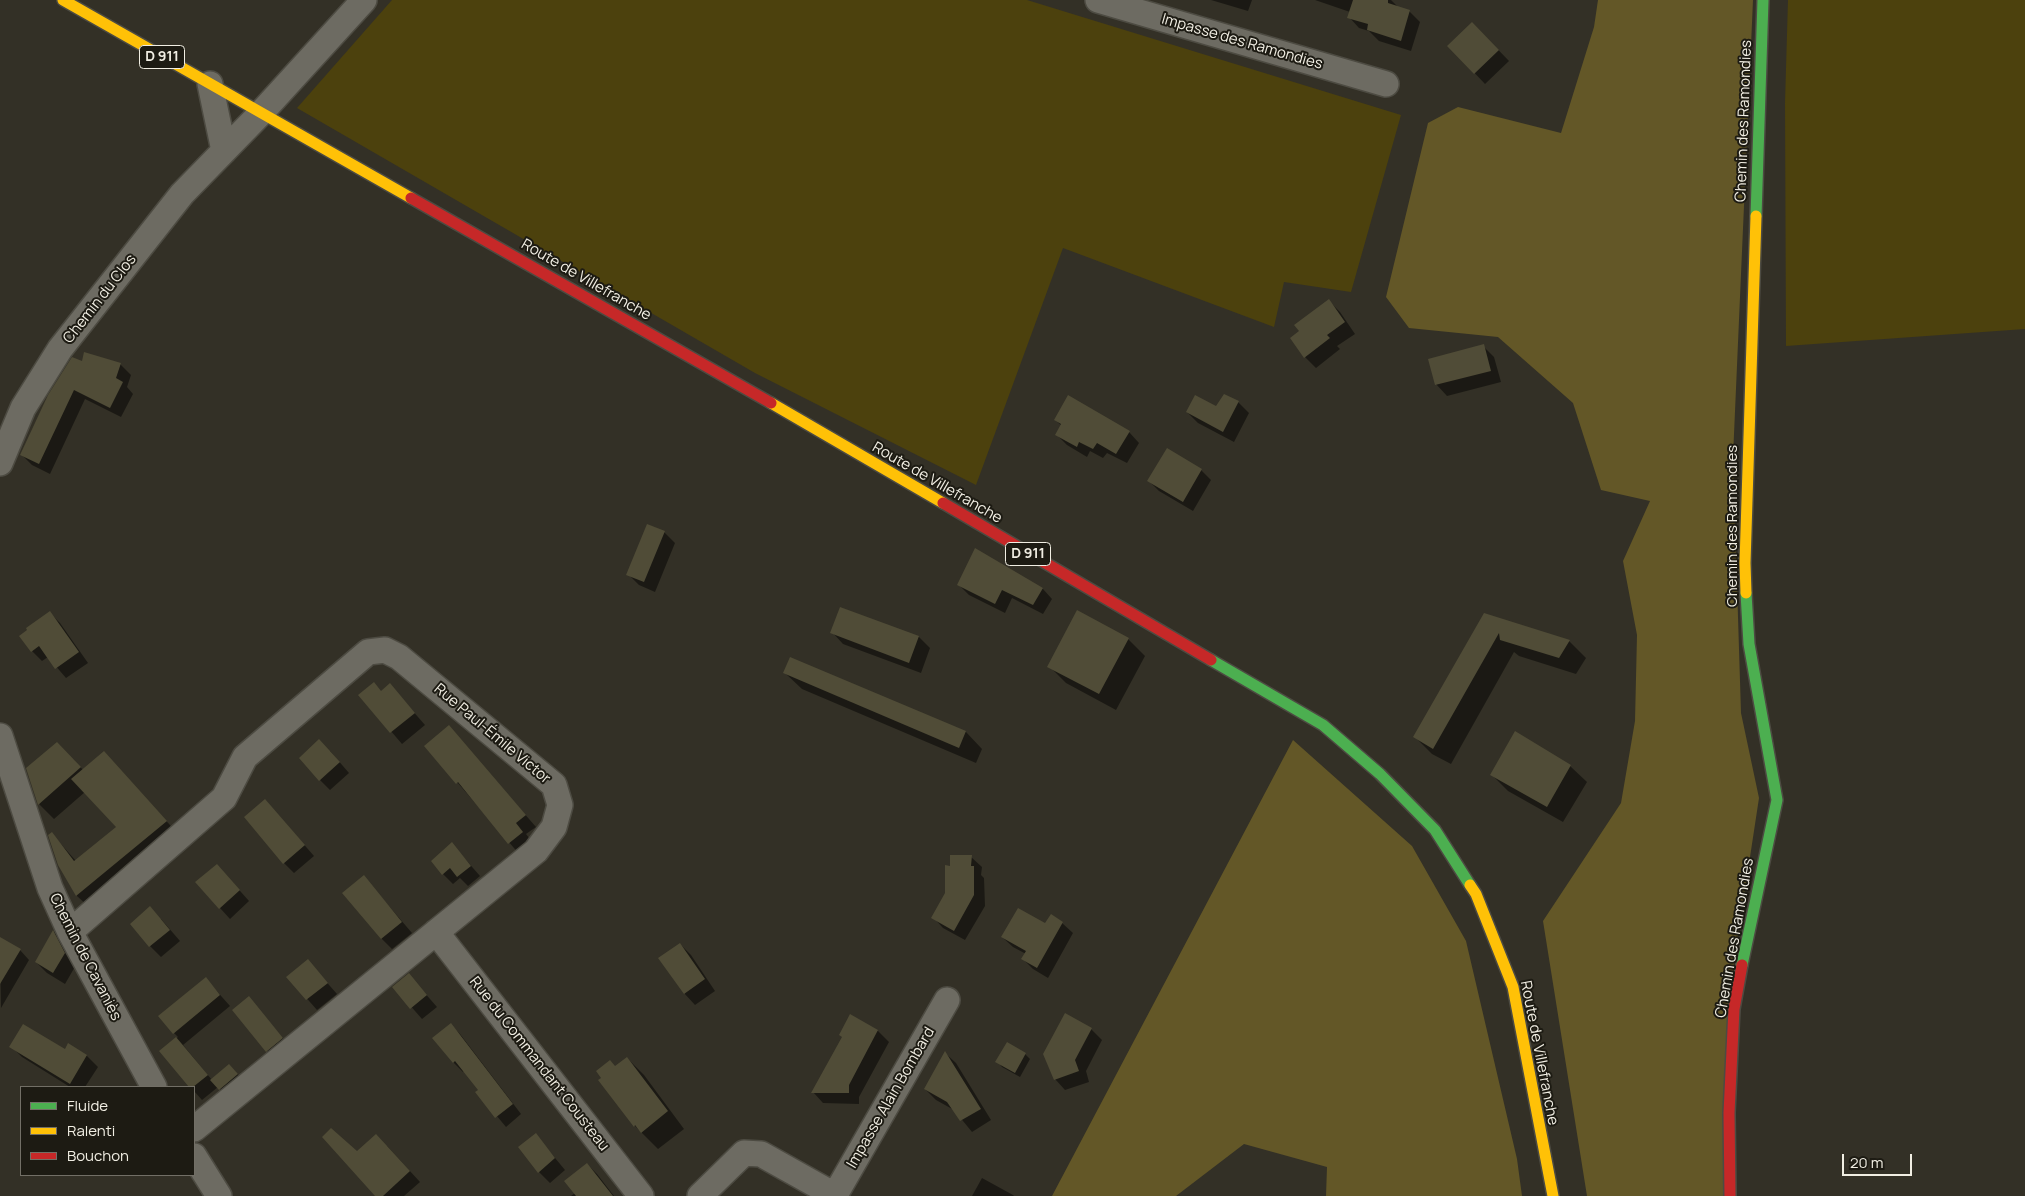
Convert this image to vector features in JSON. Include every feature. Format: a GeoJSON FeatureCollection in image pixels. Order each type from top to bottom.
{"type":"FeatureCollection","features":[{"type":"Feature","properties":{"kind":"main road","name":"Route de Villefranche"},"geometry":{"type":"LineString","coordinates":[[62,0],[724,376],[1323,726],[1380,774],[1435,830],[1476,894],[1513,987],[1553,1196]]}},
{"type":"Feature","properties":{"kind":"main road","name":"Chemin des Ramondies"},"geometry":{"type":"LineString","coordinates":[[1730,1196],[1729,1112],[1734,1009],[1777,800],[1749,644],[1744,562],[1763,0]]}},
{"type":"Feature","properties":{"kind":"street","name":"Chemin du Clos"},"geometry":{"type":"LineString","coordinates":[[0,463],[23,408],[60,349],[182,194],[261,113],[364,0]]}},
{"type":"Feature","properties":{"kind":"street","name":"Impasse des Ramondies"},"geometry":{"type":"LineString","coordinates":[[1098,0],[1386,84]]}},
{"type":"Feature","properties":{"kind":"street"},"geometry":{"type":"LineString","coordinates":[[210,84],[224,151]]}},
{"type":"Feature","properties":{"kind":"street","name":"Rue Paul-Émile Victor"},"geometry":{"type":"LineString","coordinates":[[70,932],[224,798],[246,757],[368,652],[385,650],[399,656],[554,785],[560,805],[554,827],[536,851],[195,1128]]}},
{"type":"Feature","properties":{"kind":"street","name":"Chemin de Cavaniès"},"geometry":{"type":"LineString","coordinates":[[0,736],[50,888],[70,932],[153,1086]]}},
{"type":"Feature","properties":{"kind":"street","name":"Rue du Commandant Cousteau"},"geometry":{"type":"LineString","coordinates":[[436,932],[641,1196]]}},
{"type":"Feature","properties":{"kind":"street","name":"Impasse Alain Bombard"},"geometry":{"type":"LineString","coordinates":[[836,1196],[947,1000]]}},
{"type":"Feature","properties":{"kind":"street"},"geometry":{"type":"LineString","coordinates":[[700,1196],[744,1153],[761,1154],[836,1196]]}},
{"type":"Feature","properties":{"kind":"street"},"geometry":{"type":"LineString","coordinates":[[195,1158],[219,1196]]}},
{"type":"Feature","properties":{"kind":"shaded area"},"geometry":{"type":"Polygon","coordinates":[[[392,0],[1027,0],[1401,115],[1351,292],[1284,282],[1274,327],[1063,248],[976,485],[755,373],[297,108],[392,0]]]}},
{"type":"Feature","properties":{"kind":"shaded area"},"geometry":{"type":"Polygon","coordinates":[[[1598,0],[1753,0],[1733,457],[1741,713],[1759,798],[1729,995],[1723,1196],[1587,1196],[1543,921],[1621,803],[1635,721],[1637,635],[1623,561],[1650,501],[1601,490],[1573,403],[1498,337],[1409,328],[1386,297],[1428,123],[1458,107],[1561,133],[1594,27],[1598,0]]]}},
{"type":"Feature","properties":{"kind":"shaded area"},"geometry":{"type":"Polygon","coordinates":[[[1788,0],[2025,0],[2025,329],[1786,346],[1785,103],[1788,0]]]}},
{"type":"Feature","properties":{"kind":"shaded area"},"geometry":{"type":"Polygon","coordinates":[[[1293,740],[1412,846],[1466,941],[1517,1159],[1522,1196],[1326,1196],[1327,1167],[1244,1144],[1176,1196],[1052,1196],[1293,740]]]}},
{"type":"Feature","properties":{"kind":"building"},"geometry":{"type":"Polygon","coordinates":[[[1353,0],[1388,0],[1388,3],[1410,10],[1401,41],[1367,30],[1368,24],[1347,18],[1353,0]]]}},
{"type":"Feature","properties":{"kind":"building"},"geometry":{"type":"Polygon","coordinates":[[[1472,22],[1499,50],[1474,74],[1447,46],[1472,22]]]}},
{"type":"Feature","properties":{"kind":"building"},"geometry":{"type":"Polygon","coordinates":[[[1329,299],[1345,322],[1327,335],[1330,338],[1304,358],[1290,338],[1299,331],[1294,325],[1329,299]]]}},
{"type":"Feature","properties":{"kind":"building"},"geometry":{"type":"Polygon","coordinates":[[[1484,344],[1491,371],[1435,385],[1428,359],[1484,344]]]}},
{"type":"Feature","properties":{"kind":"building"},"geometry":{"type":"Polygon","coordinates":[[[84,352],[121,363],[116,378],[123,382],[110,408],[74,390],[39,464],[20,455],[48,395],[72,357],[82,361],[84,352]]]}},
{"type":"Feature","properties":{"kind":"building"},"geometry":{"type":"Polygon","coordinates":[[[1224,394],[1239,401],[1223,432],[1186,412],[1195,395],[1216,406],[1224,394]]]}},
{"type":"Feature","properties":{"kind":"building"},"geometry":{"type":"Polygon","coordinates":[[[1068,395],[1130,431],[1116,454],[1097,443],[1093,449],[1079,442],[1077,447],[1055,435],[1061,424],[1054,420],[1068,395]]]}},
{"type":"Feature","properties":{"kind":"building"},"geometry":{"type":"Polygon","coordinates":[[[1167,448],[1202,469],[1183,502],[1147,481],[1167,448]]]}},
{"type":"Feature","properties":{"kind":"building"},"geometry":{"type":"Polygon","coordinates":[[[647,524],[665,531],[644,582],[626,575],[647,524]]]}},
{"type":"Feature","properties":{"kind":"building"},"geometry":{"type":"Polygon","coordinates":[[[975,548],[1043,588],[1033,605],[1002,590],[995,604],[957,585],[975,548]]]}},
{"type":"Feature","properties":{"kind":"building"},"geometry":{"type":"Polygon","coordinates":[[[840,607],[919,636],[909,663],[830,633],[840,607]]]}},
{"type":"Feature","properties":{"kind":"building"},"geometry":{"type":"Polygon","coordinates":[[[1077,610],[1129,638],[1099,694],[1047,667],[1077,610]]]}},
{"type":"Feature","properties":{"kind":"building"},"geometry":{"type":"Polygon","coordinates":[[[50,611],[79,652],[55,669],[39,646],[31,652],[19,636],[27,630],[26,628],[50,611]]]}},
{"type":"Feature","properties":{"kind":"building"},"geometry":{"type":"Polygon","coordinates":[[[1484,613],[1570,640],[1559,658],[1500,640],[1499,633],[1433,749],[1413,737],[1484,613]]]}},
{"type":"Feature","properties":{"kind":"building"},"geometry":{"type":"Polygon","coordinates":[[[790,657],[966,731],[959,748],[783,673],[790,657]]]}},
{"type":"Feature","properties":{"kind":"building"},"geometry":{"type":"Polygon","coordinates":[[[374,682],[381,691],[390,683],[415,713],[390,733],[358,695],[374,682]]]}},
{"type":"Feature","properties":{"kind":"building"},"geometry":{"type":"Polygon","coordinates":[[[449,725],[526,815],[516,823],[523,832],[508,844],[458,782],[456,784],[424,746],[449,725]]]}},
{"type":"Feature","properties":{"kind":"building"},"geometry":{"type":"Polygon","coordinates":[[[1515,731],[1571,765],[1547,807],[1490,775],[1515,731]]]}},
{"type":"Feature","properties":{"kind":"building"},"geometry":{"type":"Polygon","coordinates":[[[319,739],[340,762],[319,781],[299,758],[319,739]]]}},
{"type":"Feature","properties":{"kind":"building"},"geometry":{"type":"Polygon","coordinates":[[[57,742],[81,767],[38,805],[26,768],[57,742]]]}},
{"type":"Feature","properties":{"kind":"building"},"geometry":{"type":"Polygon","coordinates":[[[104,751],[167,821],[76,896],[58,865],[48,835],[52,832],[74,861],[116,827],[71,779],[104,751]]]}},
{"type":"Feature","properties":{"kind":"building"},"geometry":{"type":"Polygon","coordinates":[[[265,799],[305,845],[283,864],[244,817],[265,799]]]}},
{"type":"Feature","properties":{"kind":"building"},"geometry":{"type":"Polygon","coordinates":[[[452,842],[471,866],[457,877],[450,868],[442,875],[431,861],[452,842]]]}},
{"type":"Feature","properties":{"kind":"building"},"geometry":{"type":"Polygon","coordinates":[[[950,855],[972,855],[971,866],[974,866],[974,895],[954,931],[931,918],[945,893],[945,865],[950,866],[950,855]]]}},
{"type":"Feature","properties":{"kind":"building"},"geometry":{"type":"Polygon","coordinates":[[[217,864],[240,890],[219,909],[195,882],[217,864]]]}},
{"type":"Feature","properties":{"kind":"building"},"geometry":{"type":"Polygon","coordinates":[[[364,875],[402,922],[381,939],[342,893],[364,875]]]}},
{"type":"Feature","properties":{"kind":"building"},"geometry":{"type":"Polygon","coordinates":[[[150,906],[170,930],[149,947],[130,924],[150,906]]]}},
{"type":"Feature","properties":{"kind":"building"},"geometry":{"type":"Polygon","coordinates":[[[1018,908],[1045,923],[1051,914],[1063,922],[1037,968],[1021,959],[1026,951],[1001,937],[1018,908]]]}},
{"type":"Feature","properties":{"kind":"building"},"geometry":{"type":"Polygon","coordinates":[[[53,930],[65,953],[53,973],[35,962],[53,930]]]}},
{"type":"Feature","properties":{"kind":"building"},"geometry":{"type":"Polygon","coordinates":[[[0,937],[21,949],[0,984],[0,937]]]}},
{"type":"Feature","properties":{"kind":"building"},"geometry":{"type":"Polygon","coordinates":[[[680,943],[705,979],[684,994],[658,958],[680,943]]]}},
{"type":"Feature","properties":{"kind":"building"},"geometry":{"type":"Polygon","coordinates":[[[308,959],[328,983],[306,1000],[286,977],[308,959]]]}},
{"type":"Feature","properties":{"kind":"building"},"geometry":{"type":"Polygon","coordinates":[[[409,973],[427,995],[410,1009],[392,987],[409,973]]]}},
{"type":"Feature","properties":{"kind":"building"},"geometry":{"type":"Polygon","coordinates":[[[206,977],[220,995],[173,1034],[158,1016],[206,977]]]}},
{"type":"Feature","properties":{"kind":"building"},"geometry":{"type":"Polygon","coordinates":[[[249,996],[283,1038],[266,1052],[232,1010],[249,996]]]}},
{"type":"Feature","properties":{"kind":"building"},"geometry":{"type":"Polygon","coordinates":[[[1065,1013],[1092,1028],[1075,1060],[1079,1071],[1054,1080],[1043,1054],[1065,1013]]]}},
{"type":"Feature","properties":{"kind":"building"},"geometry":{"type":"Polygon","coordinates":[[[850,1014],[878,1030],[849,1085],[849,1093],[811,1093],[842,1037],[839,1035],[850,1014]]]}},
{"type":"Feature","properties":{"kind":"building"},"geometry":{"type":"Polygon","coordinates":[[[451,1023],[513,1104],[495,1118],[475,1092],[478,1090],[455,1061],[453,1063],[432,1038],[451,1023]]]}},
{"type":"Feature","properties":{"kind":"building"},"geometry":{"type":"Polygon","coordinates":[[[23,1024],[65,1049],[68,1043],[87,1055],[70,1084],[9,1047],[23,1024]]]}},
{"type":"Feature","properties":{"kind":"building"},"geometry":{"type":"Polygon","coordinates":[[[176,1037],[208,1075],[194,1086],[188,1086],[159,1051],[176,1037]]]}},
{"type":"Feature","properties":{"kind":"building"},"geometry":{"type":"Polygon","coordinates":[[[1007,1042],[1026,1053],[1015,1073],[995,1062],[1007,1042]]]}},
{"type":"Feature","properties":{"kind":"building"},"geometry":{"type":"Polygon","coordinates":[[[945,1051],[981,1109],[960,1121],[947,1102],[924,1089],[945,1051]]]}},
{"type":"Feature","properties":{"kind":"building"},"geometry":{"type":"Polygon","coordinates":[[[627,1057],[668,1111],[641,1133],[635,1125],[634,1127],[598,1080],[601,1078],[596,1071],[610,1060],[615,1066],[627,1057]]]}},
{"type":"Feature","properties":{"kind":"building"},"geometry":{"type":"Polygon","coordinates":[[[229,1064],[238,1074],[219,1090],[210,1080],[229,1064]]]}},
{"type":"Feature","properties":{"kind":"building"},"geometry":{"type":"Polygon","coordinates":[[[331,1128],[357,1151],[376,1134],[410,1171],[383,1196],[375,1196],[322,1137],[331,1128]]]}},
{"type":"Feature","properties":{"kind":"building"},"geometry":{"type":"Polygon","coordinates":[[[536,1133],[555,1158],[538,1173],[518,1147],[536,1133]]]}},
{"type":"Feature","properties":{"kind":"building"},"geometry":{"type":"Polygon","coordinates":[[[587,1163],[613,1196],[576,1196],[564,1181],[587,1163]]]}},
{"type":"Feature","properties":{"kind":"traffic: fast"},"geometry":{"type":"LineString","coordinates":[[1756,216],[1763,0]]}},
{"type":"Feature","properties":{"kind":"traffic: fast"},"geometry":{"type":"LineString","coordinates":[[1742,965],[1777,800],[1749,644],[1746,593]]}},
{"type":"Feature","properties":{"kind":"traffic: fast"},"geometry":{"type":"LineString","coordinates":[[1211,660],[1323,725],[1380,774],[1435,830],[1470,885]]}},
{"type":"Feature","properties":{"kind":"traffic: slow"},"geometry":{"type":"LineString","coordinates":[[63,0],[411,198]]}},
{"type":"Feature","properties":{"kind":"traffic: slow"},"geometry":{"type":"LineString","coordinates":[[1746,593],[1745,563],[1756,216]]}},
{"type":"Feature","properties":{"kind":"traffic: slow"},"geometry":{"type":"LineString","coordinates":[[771,403],[943,503]]}},
{"type":"Feature","properties":{"kind":"traffic: slow"},"geometry":{"type":"LineString","coordinates":[[1470,885],[1476,894],[1513,987],[1553,1196]]}},
{"type":"Feature","properties":{"kind":"traffic: jam"},"geometry":{"type":"LineString","coordinates":[[411,198],[771,403]]}},
{"type":"Feature","properties":{"kind":"traffic: jam"},"geometry":{"type":"LineString","coordinates":[[943,503],[1211,660]]}},
{"type":"Feature","properties":{"kind":"traffic: jam"},"geometry":{"type":"LineString","coordinates":[[1730,1196],[1729,1113],[1734,1009],[1742,965]]}}]}
